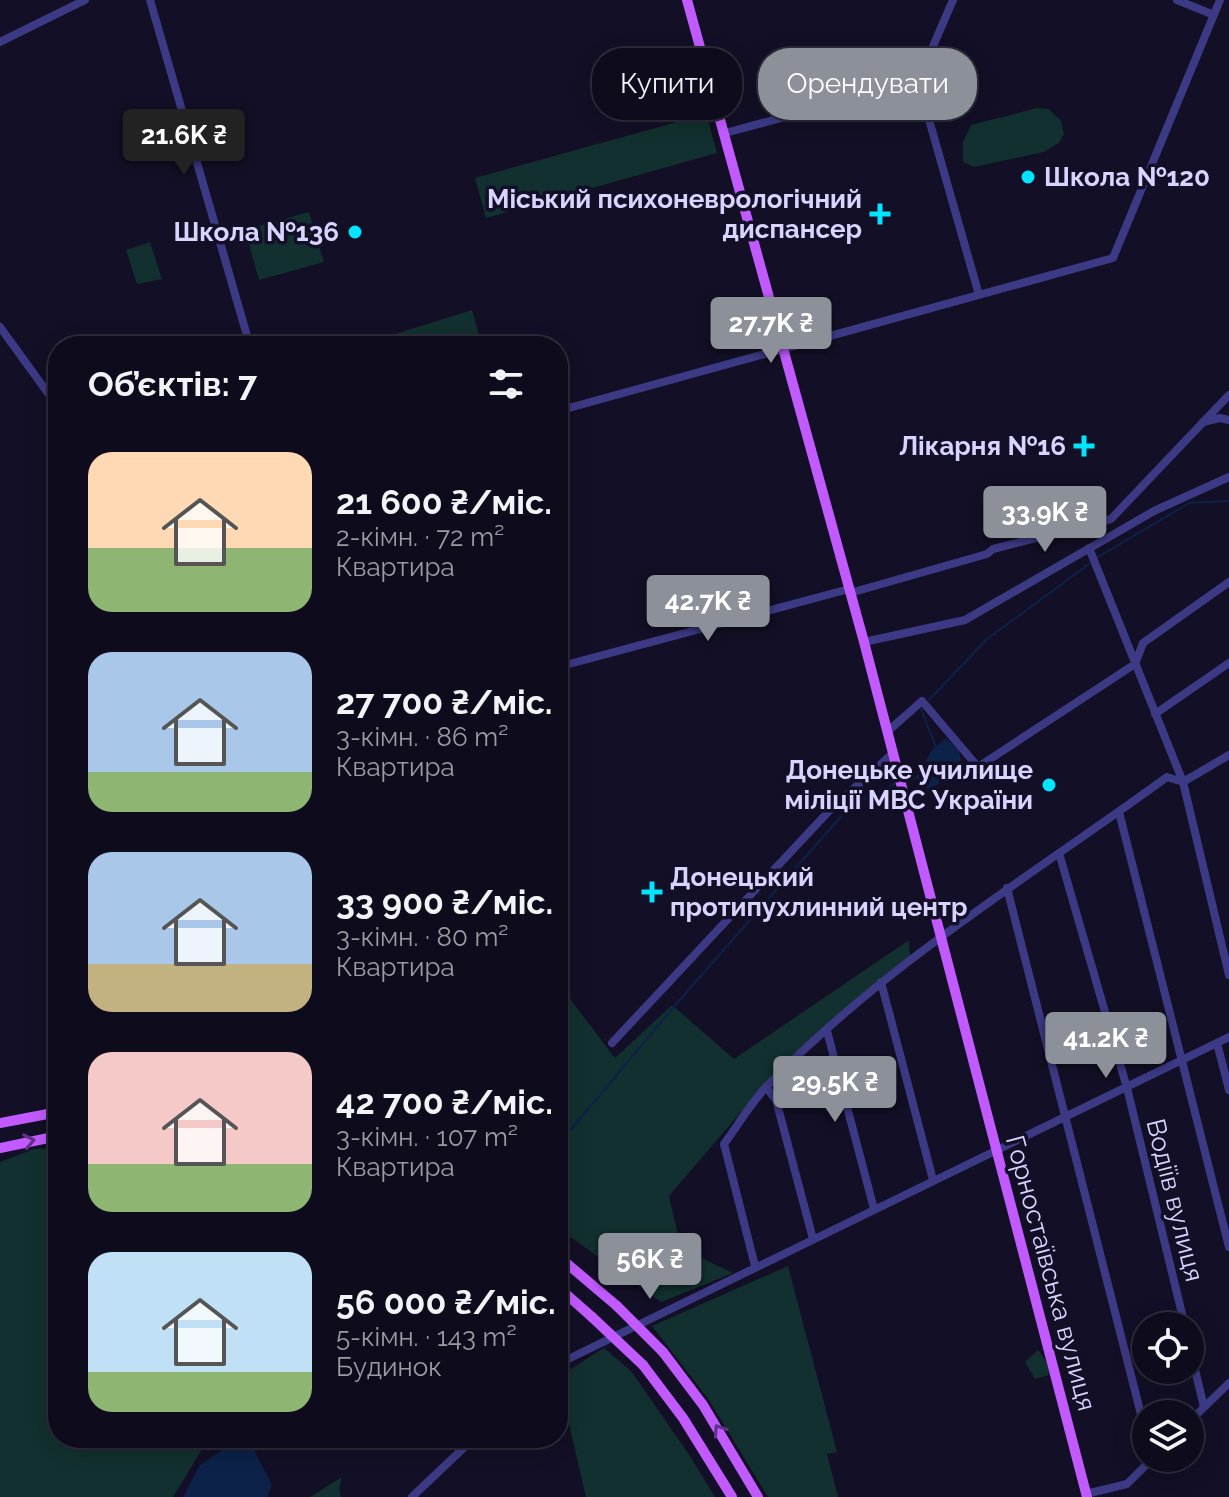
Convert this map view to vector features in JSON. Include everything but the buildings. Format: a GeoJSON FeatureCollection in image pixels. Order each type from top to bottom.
{"type":"FeatureCollection","features":[{"type":"Feature","properties":{"kind":"main road","name":"Горностаївська вулиця"},"geometry":{"type":"LineString","coordinates":[[687,0],[864,642],[1086,1495]]}},
{"type":"Feature","properties":{"kind":"main road"},"geometry":{"type":"LineString","coordinates":[[0,1123],[48,1114]]}},
{"type":"Feature","properties":{"kind":"main road"},"geometry":{"type":"LineString","coordinates":[[0,1148],[48,1138]]}},
{"type":"Feature","properties":{"kind":"main road"},"geometry":{"type":"LineString","coordinates":[[568,1264],[617,1306],[663,1352],[703,1405],[758,1497]]}},
{"type":"Feature","properties":{"kind":"main road"},"geometry":{"type":"LineString","coordinates":[[568,1296],[643,1365],[683,1418],[732,1497]]}},
{"type":"Feature","properties":{"kind":"street"},"geometry":{"type":"LineString","coordinates":[[0,42],[85,0]]}},
{"type":"Feature","properties":{"kind":"street"},"geometry":{"type":"LineString","coordinates":[[150,0],[247,336]]}},
{"type":"Feature","properties":{"kind":"street"},"geometry":{"type":"LineString","coordinates":[[932,48],[953,0]]}},
{"type":"Feature","properties":{"kind":"street"},"geometry":{"type":"LineString","coordinates":[[1177,0],[1214,15]]}},
{"type":"Feature","properties":{"kind":"street"},"geometry":{"type":"LineString","coordinates":[[568,408],[1113,258],[1220,0]]}},
{"type":"Feature","properties":{"kind":"street"},"geometry":{"type":"LineString","coordinates":[[725,133],[773,120]]}},
{"type":"Feature","properties":{"kind":"street"},"geometry":{"type":"LineString","coordinates":[[929,120],[979,295]]}},
{"type":"Feature","properties":{"kind":"street"},"geometry":{"type":"LineString","coordinates":[[1,330],[48,393]]}},
{"type":"Feature","properties":{"kind":"street"},"geometry":{"type":"LineString","coordinates":[[568,664],[1111,519],[1229,395]]}},
{"type":"Feature","properties":{"kind":"street"},"geometry":{"type":"LineString","coordinates":[[1201,423],[1220,418],[1229,420]]}},
{"type":"Feature","properties":{"kind":"street"},"geometry":{"type":"LineString","coordinates":[[864,642],[965,620],[1154,511],[1229,477]]}},
{"type":"Feature","properties":{"kind":"street"},"geometry":{"type":"LineString","coordinates":[[1089,548],[1183,782],[1229,975]]}},
{"type":"Feature","properties":{"kind":"street"},"geometry":{"type":"LineString","coordinates":[[887,732],[922,701],[978,767],[1135,664],[1143,643],[1229,582]]}},
{"type":"Feature","properties":{"kind":"street"},"geometry":{"type":"LineString","coordinates":[[1155,714],[1229,663]]}},
{"type":"Feature","properties":{"kind":"street"},"geometry":{"type":"LineString","coordinates":[[612,1043],[829,811],[892,754]]}},
{"type":"Feature","properties":{"kind":"street"},"geometry":{"type":"LineString","coordinates":[[755,1266],[724,1144],[766,1087],[881,982],[1007,888],[1167,777],[1183,782],[1229,755]]}},
{"type":"Feature","properties":{"kind":"street"},"geometry":{"type":"LineString","coordinates":[[1119,812],[1229,1247]]}},
{"type":"Feature","properties":{"kind":"street","name":"Водіїв вулиця"},"geometry":{"type":"LineString","coordinates":[[1059,853],[1127,1088],[1182,1312]]}},
{"type":"Feature","properties":{"kind":"street"},"geometry":{"type":"LineString","coordinates":[[1007,888],[1137,1400]]}},
{"type":"Feature","properties":{"kind":"street"},"geometry":{"type":"LineString","coordinates":[[881,982],[933,1180]]}},
{"type":"Feature","properties":{"kind":"street"},"geometry":{"type":"LineString","coordinates":[[827,1031],[874,1209]]}},
{"type":"Feature","properties":{"kind":"street"},"geometry":{"type":"LineString","coordinates":[[568,1359],[1229,1037]]}},
{"type":"Feature","properties":{"kind":"street"},"geometry":{"type":"LineString","coordinates":[[1217,1043],[1229,1090]]}},
{"type":"Feature","properties":{"kind":"street"},"geometry":{"type":"LineString","coordinates":[[766,1087],[776,1100],[813,1239]]}},
{"type":"Feature","properties":{"kind":"street"},"geometry":{"type":"LineString","coordinates":[[1204,1407],[1229,1383]]}},
{"type":"Feature","properties":{"kind":"street"},"geometry":{"type":"LineString","coordinates":[[412,1497],[463,1448]]}},
{"type":"Feature","properties":{"kind":"street"},"geometry":{"type":"LineString","coordinates":[[1086,1495],[1127,1484],[1139,1472]]}},
{"type":"Feature","properties":{"kind":"green space"},"geometry":{"type":"Polygon","coordinates":[[[1037,108],[1049,109],[1061,121],[1064,134],[1059,143],[1044,152],[974,167],[963,162],[963,142],[971,125],[1037,108]]]}},
{"type":"Feature","properties":{"kind":"green space"},"geometry":{"type":"Polygon","coordinates":[[[684,120],[708,120],[717,153],[486,218],[475,178],[684,120]]]}},
{"type":"Feature","properties":{"kind":"green space"},"geometry":{"type":"Polygon","coordinates":[[[309,212],[324,262],[259,280],[245,230],[309,212]]]}},
{"type":"Feature","properties":{"kind":"green space"},"geometry":{"type":"Polygon","coordinates":[[[150,242],[162,279],[137,284],[126,250],[150,242]]]}},
{"type":"Feature","properties":{"kind":"green space"},"geometry":{"type":"Polygon","coordinates":[[[472,310],[479,336],[392,336],[472,310]]]}},
{"type":"Feature","properties":{"kind":"green space"},"geometry":{"type":"Polygon","coordinates":[[[909,940],[910,957],[765,1084],[669,1196],[681,1248],[733,1273],[661,1302],[568,1235],[568,996],[615,1058],[672,1005],[734,1059],[909,940]]]}},
{"type":"Feature","properties":{"kind":"green space"},"geometry":{"type":"Polygon","coordinates":[[[48,1148],[48,1448],[203,1448],[173,1497],[0,1497],[0,1162],[34,1149],[48,1148]]]}},
{"type":"Feature","properties":{"kind":"green space"},"geometry":{"type":"Polygon","coordinates":[[[788,1266],[837,1452],[827,1454],[838,1497],[768,1497],[709,1400],[652,1326],[788,1266]]]}},
{"type":"Feature","properties":{"kind":"green space"},"geometry":{"type":"Polygon","coordinates":[[[604,1348],[631,1371],[715,1497],[586,1497],[568,1420],[568,1371],[604,1348]]]}},
{"type":"Feature","properties":{"kind":"green space"},"geometry":{"type":"Polygon","coordinates":[[[1038,1350],[1048,1363],[1049,1375],[1035,1379],[1025,1362],[1038,1350]]]}},
{"type":"Feature","properties":{"kind":"green space"},"geometry":{"type":"Polygon","coordinates":[[[342,1477],[341,1497],[310,1497],[342,1477]]]}},
{"type":"Feature","properties":{"kind":"water"},"geometry":{"type":"Polygon","coordinates":[[[946,738],[959,750],[961,761],[928,790],[917,775],[927,771],[928,756],[946,738]]]}},
{"type":"Feature","properties":{"kind":"water"},"geometry":{"type":"Polygon","coordinates":[[[225,1448],[253,1448],[272,1485],[267,1497],[183,1497],[199,1466],[225,1448]]]}},
{"type":"Feature","properties":{"kind":"waterway"},"geometry":{"type":"LineString","coordinates":[[1098,557],[1189,503],[1229,501]]}},
{"type":"Feature","properties":{"kind":"waterway"},"geometry":{"type":"LineString","coordinates":[[929,700],[987,639],[1089,564]]}},
{"type":"Feature","properties":{"kind":"waterway"},"geometry":{"type":"LineString","coordinates":[[921,709],[936,747]]}},
{"type":"Feature","properties":{"kind":"waterway"},"geometry":{"type":"LineString","coordinates":[[907,779],[918,778]]}},
{"type":"Feature","properties":{"kind":"waterway"},"geometry":{"type":"LineString","coordinates":[[568,1133],[677,1003],[852,804],[895,784]]}},
{"type":"Feature","properties":{"kind":"place","name":"Школа №120"},"geometry":{"type":"Point","coordinates":[1028,177]}},
{"type":"Feature","properties":{"kind":"place","name":"Міський психоневрологічний диспансер"},"geometry":{"type":"Point","coordinates":[880,214]}},
{"type":"Feature","properties":{"kind":"place","name":"Школа №136"},"geometry":{"type":"Point","coordinates":[355,232]}},
{"type":"Feature","properties":{"kind":"place","name":"Лікарня №16"},"geometry":{"type":"Point","coordinates":[1084,446]}},
{"type":"Feature","properties":{"kind":"place","name":"Донецьке училище міліції МВС України"},"geometry":{"type":"Point","coordinates":[1049,785]}},
{"type":"Feature","properties":{"kind":"place","name":"Донецький протипухлинний центр"},"geometry":{"type":"Point","coordinates":[652,892]}}]}
